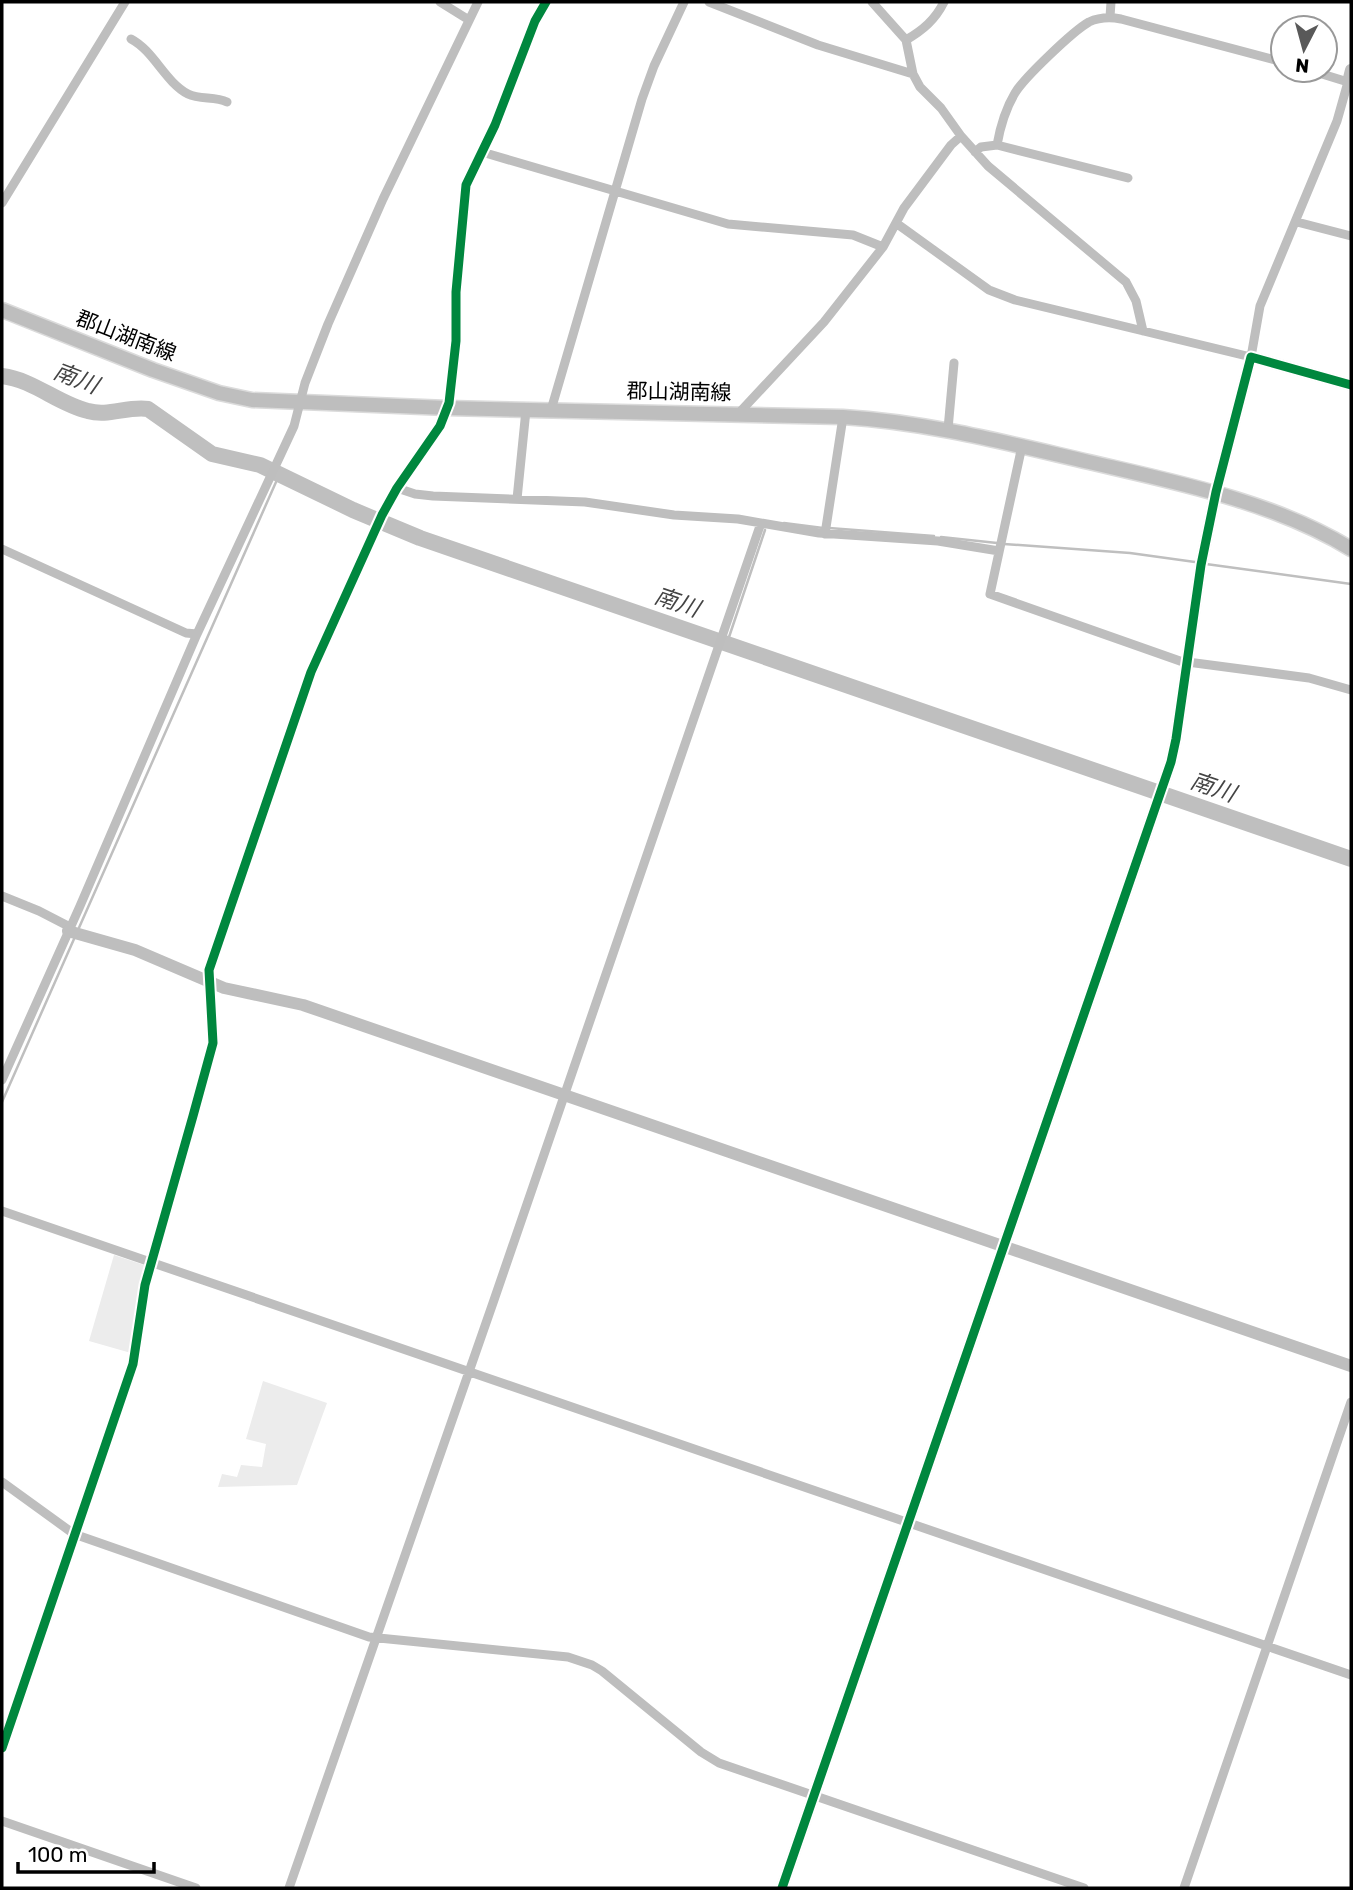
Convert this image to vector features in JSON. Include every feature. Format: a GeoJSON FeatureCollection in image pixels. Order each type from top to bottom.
{"type":"FeatureCollection","features":[{"type":"Feature","properties":{"kind":"main road","name":"郡山湖南線"},"geometry":{"type":"LineString","coordinates":[[2,310],[153,370],[219,393],[252,400],[447,408],[843,417],[890,420],[948,429],[1216,492],[1299,523],[1332,537],[1351,549]]}},
{"type":"Feature","properties":{"kind":"street"},"geometry":{"type":"LineString","coordinates":[[2,203],[125,2]]}},
{"type":"Feature","properties":{"kind":"street"},"geometry":{"type":"LineString","coordinates":[[440,2],[468,20]]}},
{"type":"Feature","properties":{"kind":"street"},"geometry":{"type":"LineString","coordinates":[[2,1080],[197,634],[294,426],[299,403],[328,324],[383,199],[478,2]]}},
{"type":"Feature","properties":{"kind":"street"},"geometry":{"type":"LineString","coordinates":[[2,1748],[134,1364],[143,1297],[151,1264],[196,1098],[210,1057],[213,1032],[209,970],[311,672],[382,515],[397,488],[440,426],[447,408],[451,394],[456,341],[456,292],[466,185],[510,89],[535,21],[546,2]]}},
{"type":"Feature","properties":{"kind":"street"},"geometry":{"type":"LineString","coordinates":[[551,410],[614,190],[654,66],[684,2]]}},
{"type":"Feature","properties":{"kind":"street"},"geometry":{"type":"LineString","coordinates":[[709,2],[818,45],[913,74]]}},
{"type":"Feature","properties":{"kind":"street"},"geometry":{"type":"LineString","coordinates":[[872,2],[906,40],[913,74],[924,93],[941,108],[975,152],[988,166],[1126,282],[1136,301],[1143,331]]}},
{"type":"Feature","properties":{"kind":"street"},"geometry":{"type":"LineString","coordinates":[[906,40],[926,27],[939,13],[944,2]]}},
{"type":"Feature","properties":{"kind":"street"},"geometry":{"type":"LineString","coordinates":[[1110,17],[1111,2]]}},
{"type":"Feature","properties":{"kind":"street"},"geometry":{"type":"LineString","coordinates":[[997,145],[1000,129],[1018,89],[1086,24],[1110,17],[1269,58]]}},
{"type":"Feature","properties":{"kind":"street"},"geometry":{"type":"LineString","coordinates":[[131,39],[190,95],[227,102]]}},
{"type":"Feature","properties":{"kind":"street"},"geometry":{"type":"LineString","coordinates":[[782,1888],[1163,784],[1177,739],[1201,565],[1261,306],[1338,121],[1350,76]]}},
{"type":"Feature","properties":{"kind":"street"},"geometry":{"type":"LineString","coordinates":[[738,414],[824,322],[883,247],[896,223],[951,145],[961,136]]}},
{"type":"Feature","properties":{"kind":"street"},"geometry":{"type":"LineString","coordinates":[[975,152],[981,147],[997,145],[1128,178]]}},
{"type":"Feature","properties":{"kind":"street"},"geometry":{"type":"LineString","coordinates":[[482,152],[728,224],[853,235],[883,247]]}},
{"type":"Feature","properties":{"kind":"street"},"geometry":{"type":"LineString","coordinates":[[1297,222],[1351,236]]}},
{"type":"Feature","properties":{"kind":"street"},"geometry":{"type":"LineString","coordinates":[[896,223],[995,292],[1015,300],[1251,357],[1351,385]]}},
{"type":"Feature","properties":{"kind":"street"},"geometry":{"type":"LineString","coordinates":[[948,429],[954,363]]}},
{"type":"Feature","properties":{"kind":"street"},"geometry":{"type":"LineString","coordinates":[[517,499],[526,410]]}},
{"type":"Feature","properties":{"kind":"street"},"geometry":{"type":"LineString","coordinates":[[825,534],[843,417]]}},
{"type":"Feature","properties":{"kind":"street"},"geometry":{"type":"LineString","coordinates":[[1022,446],[990,594],[1187,663],[1308,678],[1351,690]]}},
{"type":"Feature","properties":{"kind":"street"},"geometry":{"type":"LineString","coordinates":[[397,488],[415,495],[585,502],[674,515],[721,517],[825,534],[938,541],[999,551]]}},
{"type":"Feature","properties":{"kind":"street"},"geometry":{"type":"LineString","coordinates":[[289,1888],[761,523]]}},
{"type":"Feature","properties":{"kind":"street"},"geometry":{"type":"LineString","coordinates":[[2,549],[186,633],[197,634]]}},
{"type":"Feature","properties":{"kind":"street"},"geometry":{"type":"LineString","coordinates":[[2,896],[39,911],[69,929],[135,950],[237,991],[303,1005],[1351,1366]]}},
{"type":"Feature","properties":{"kind":"street"},"geometry":{"type":"LineString","coordinates":[[2,1211],[1351,1675]]}},
{"type":"Feature","properties":{"kind":"street"},"geometry":{"type":"LineString","coordinates":[[1184,1888],[1351,1402]]}},
{"type":"Feature","properties":{"kind":"street"},"geometry":{"type":"LineString","coordinates":[[2,1482],[75,1534],[377,1638],[568,1657],[582,1661],[602,1671],[709,1758],[1084,1888]]}},
{"type":"Feature","properties":{"kind":"street"},"geometry":{"type":"LineString","coordinates":[[2,1821],[196,1888]]}},
{"type":"Feature","properties":{"kind":"shaded area"},"geometry":{"type":"Polygon","coordinates":[[[114,1255],[144,1265],[145,1269],[131,1353],[89,1341],[114,1255]]]}},
{"type":"Feature","properties":{"kind":"shaded area"},"geometry":{"type":"Polygon","coordinates":[[[263,1381],[327,1403],[297,1485],[218,1487],[222,1474],[237,1477],[241,1465],[262,1467],[266,1444],[246,1439],[263,1381]]]}},
{"type":"Feature","properties":{"kind":"waterway","name":"南川"},"geometry":{"type":"LineString","coordinates":[[2,376],[25,382],[77,408],[95,413],[148,409],[212,454],[260,465],[353,510],[420,538],[1351,859]]}},
{"type":"Feature","properties":{"kind":"waterway"},"geometry":{"type":"LineString","coordinates":[[78,930],[280,473]]}},
{"type":"Feature","properties":{"kind":"waterway"},"geometry":{"type":"LineString","coordinates":[[784,523],[823,528]]}},
{"type":"Feature","properties":{"kind":"waterway"},"geometry":{"type":"LineString","coordinates":[[829,528],[934,536]]}},
{"type":"Feature","properties":{"kind":"waterway"},"geometry":{"type":"LineString","coordinates":[[727,643],[765,530]]}},
{"type":"Feature","properties":{"kind":"waterway"},"geometry":{"type":"LineString","coordinates":[[941,537],[997,543]]}},
{"type":"Feature","properties":{"kind":"waterway"},"geometry":{"type":"LineString","coordinates":[[1004,544],[1130,553],[1195,562]]}},
{"type":"Feature","properties":{"kind":"waterway"},"geometry":{"type":"LineString","coordinates":[[1206,564],[1351,584]]}},
{"type":"Feature","properties":{"kind":"waterway"},"geometry":{"type":"LineString","coordinates":[[2,1102],[74,939]]}},
{"type":"Feature","properties":{"kind":"cycle path"},"geometry":{"type":"LineString","coordinates":[[2,1748],[133,1364],[145,1285],[213,1043],[209,970],[311,672],[382,515],[397,488],[440,426],[449,403],[456,341],[456,292],[466,185],[495,125],[535,21],[546,2]]}},
{"type":"Feature","properties":{"kind":"cycle path"},"geometry":{"type":"LineString","coordinates":[[782,1888],[1171,762],[1201,565],[1216,492],[1251,357],[1351,385]]}}]}
